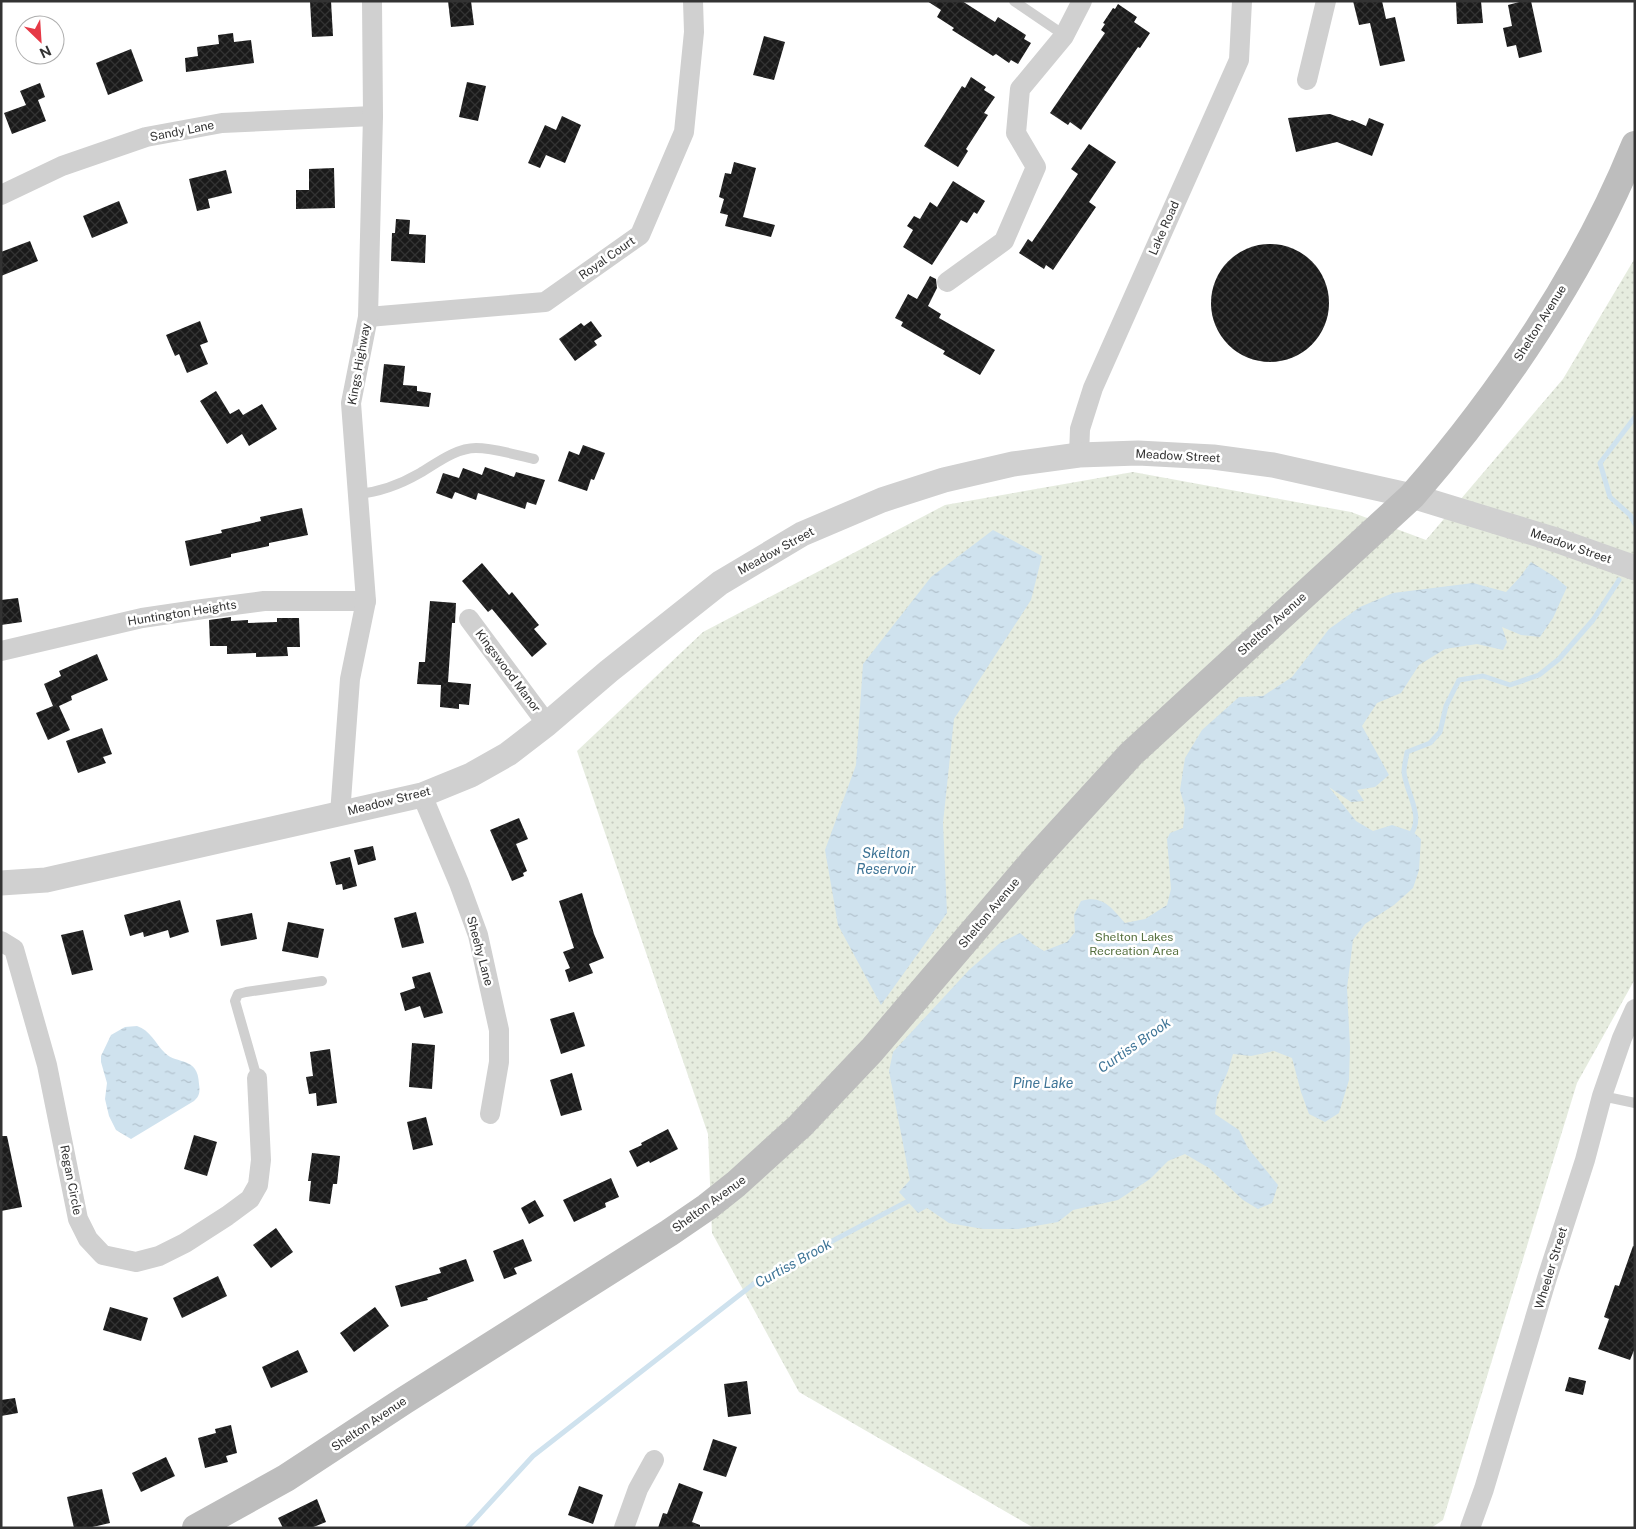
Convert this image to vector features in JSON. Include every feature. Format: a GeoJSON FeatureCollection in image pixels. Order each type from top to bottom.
{"type":"FeatureCollection","features":[{"type":"Feature","properties":{"kind":"main road","name":"Shelton Avenue"},"geometry":{"type":"LineString","coordinates":[[196,1528],[286,1478],[405,1400],[636,1255],[707,1207],[755,1169],[800,1126],[872,1050],[1041,852],[1132,754],[1412,496],[1442,461],[1477,417],[1533,336],[1567,281],[1599,221],[1635,145]]}},
{"type":"Feature","properties":{"kind":"street","name":"Kings Highway"},"geometry":{"type":"LineString","coordinates":[[340,814],[350,679],[366,601],[351,403],[368,317],[373,116],[372,1]]}},
{"type":"Feature","properties":{"kind":"street","name":"Royal Court"},"geometry":{"type":"LineString","coordinates":[[368,317],[545,302],[640,235],[684,132],[694,32],[693,1]]}},
{"type":"Feature","properties":{"kind":"street"},"geometry":{"type":"LineString","coordinates":[[947,282],[1004,241],[1036,166],[1016,133],[1020,89],[1064,35],[1082,1]]}},
{"type":"Feature","properties":{"kind":"street","name":"Lake Road"},"geometry":{"type":"LineString","coordinates":[[1079,455],[1080,429],[1093,388],[1239,60],[1242,1]]}},
{"type":"Feature","properties":{"kind":"street"},"geometry":{"type":"LineString","coordinates":[[1307,80],[1326,1]]}},
{"type":"Feature","properties":{"kind":"street","name":"Sandy Lane"},"geometry":{"type":"LineString","coordinates":[[1,195],[62,166],[146,137],[222,123],[373,116]]}},
{"type":"Feature","properties":{"kind":"street","name":"Meadow Street"},"geometry":{"type":"LineString","coordinates":[[1,883],[46,880],[340,814],[422,795],[471,775],[508,754],[547,724],[609,671],[720,583],[802,534],[882,500],[944,480],[1013,464],[1079,455],[1138,453],[1213,457],[1273,464],[1412,496],[1556,540],[1635,568]]}},
{"type":"Feature","properties":{"kind":"street","name":"Huntington Heights"},"geometry":{"type":"LineString","coordinates":[[1,651],[142,618],[264,601],[366,601]]}},
{"type":"Feature","properties":{"kind":"street","name":"Kingswood Manor"},"geometry":{"type":"LineString","coordinates":[[469,619],[547,724]]}},
{"type":"Feature","properties":{"kind":"street","name":"Sheehy Lane"},"geometry":{"type":"LineString","coordinates":[[422,795],[459,882],[478,936],[499,1030],[499,1062],[490,1114]]}},
{"type":"Feature","properties":{"kind":"street","name":"Regan Circle"},"geometry":{"type":"LineString","coordinates":[[1,941],[14,949],[47,1065],[78,1219],[88,1239],[103,1256],[136,1262],[158,1256],[185,1243],[250,1199],[258,1184],[261,1160],[257,1078]]}},
{"type":"Feature","properties":{"kind":"street","name":"Wheeler Street"},"geometry":{"type":"LineString","coordinates":[[1470,1528],[1484,1489],[1547,1278],[1585,1160],[1602,1096],[1634,1013]]}},
{"type":"Feature","properties":{"kind":"street"},"geometry":{"type":"LineString","coordinates":[[624,1528],[638,1488],[654,1460]]}},
{"type":"Feature","properties":{"kind":"lane"},"geometry":{"type":"LineString","coordinates":[[1014,1],[1064,35]]}},
{"type":"Feature","properties":{"kind":"lane"},"geometry":{"type":"LineString","coordinates":[[358,494],[372,493],[386,488],[419,474],[457,452],[476,448],[534,459]]}},
{"type":"Feature","properties":{"kind":"lane"},"geometry":{"type":"LineString","coordinates":[[257,1078],[235,1001],[238,994],[322,981]]}},
{"type":"Feature","properties":{"kind":"lane"},"geometry":{"type":"LineString","coordinates":[[1602,1096],[1635,1104]]}},
{"type":"Feature","properties":{"kind":"green space","name":"Shelton Lakes Recreation Area"},"geometry":{"type":"Polygon","coordinates":[[[1635,258],[1635,979],[1577,1083],[1443,1520],[1431,1528],[1034,1528],[799,1392],[712,1233],[708,1134],[577,751],[703,632],[945,505],[1133,472],[1351,512],[1426,540],[1563,379],[1635,258]]]}},
{"type":"Feature","properties":{"kind":"water","name":"Skelton Reservoir"},"geometry":{"type":"Polygon","coordinates":[[[993,530],[1042,556],[1031,600],[954,719],[943,823],[947,913],[881,1005],[838,925],[825,850],[856,765],[863,664],[931,577],[993,530]]]}},
{"type":"Feature","properties":{"kind":"water","name":"Pine Lake"},"geometry":{"type":"Polygon","coordinates":[[[1531,562],[1567,587],[1553,618],[1540,637],[1521,635],[1502,627],[1507,642],[1503,650],[1477,644],[1445,649],[1419,665],[1401,693],[1377,703],[1362,726],[1389,775],[1375,787],[1357,790],[1364,801],[1351,802],[1329,787],[1356,821],[1373,831],[1392,825],[1413,832],[1421,839],[1419,870],[1413,888],[1394,905],[1365,924],[1353,940],[1347,988],[1350,1047],[1349,1080],[1339,1113],[1325,1122],[1309,1114],[1292,1058],[1274,1051],[1251,1056],[1233,1054],[1217,1097],[1215,1114],[1239,1130],[1248,1148],[1278,1185],[1272,1203],[1258,1209],[1243,1200],[1209,1168],[1185,1154],[1168,1161],[1150,1179],[1118,1200],[1073,1210],[1058,1222],[1018,1229],[983,1229],[949,1223],[927,1208],[918,1213],[899,1192],[910,1180],[889,1071],[893,1052],[969,970],[1000,943],[1020,933],[1044,951],[1067,942],[1075,932],[1074,915],[1081,901],[1095,899],[1101,901],[1111,908],[1125,923],[1145,919],[1167,905],[1171,889],[1167,839],[1170,833],[1183,828],[1185,808],[1180,790],[1185,758],[1202,730],[1239,697],[1263,696],[1292,677],[1329,629],[1360,607],[1393,593],[1473,583],[1506,592],[1531,562]]]}},
{"type":"Feature","properties":{"kind":"water"},"geometry":{"type":"Polygon","coordinates":[[[137,1026],[149,1034],[170,1057],[186,1062],[195,1069],[198,1075],[199,1091],[194,1101],[131,1139],[116,1130],[109,1116],[105,1099],[107,1083],[101,1056],[111,1035],[125,1027],[137,1026]]]}},
{"type":"Feature","properties":{"kind":"building"},"geometry":{"type":"Polygon","coordinates":[[[310,1],[331,1],[333,36],[312,37],[310,1]]]}},
{"type":"Feature","properties":{"kind":"building"},"geometry":{"type":"Polygon","coordinates":[[[448,1],[471,1],[474,25],[451,27],[448,1]]]}},
{"type":"Feature","properties":{"kind":"building"},"geometry":{"type":"Polygon","coordinates":[[[927,1],[962,1],[995,22],[998,17],[1026,35],[1024,39],[1031,43],[1018,64],[1011,60],[1009,63],[996,54],[993,56],[952,30],[954,28],[937,17],[941,10],[927,1]]]}},
{"type":"Feature","properties":{"kind":"building"},"geometry":{"type":"Polygon","coordinates":[[[1353,1],[1382,1],[1386,19],[1395,17],[1405,61],[1380,66],[1370,23],[1359,25],[1353,1]]]}},
{"type":"Feature","properties":{"kind":"building"},"geometry":{"type":"Polygon","coordinates":[[[1456,1],[1481,1],[1483,23],[1457,24],[1456,1]]]}},
{"type":"Feature","properties":{"kind":"building"},"geometry":{"type":"Polygon","coordinates":[[[1531,1],[1542,52],[1519,58],[1516,45],[1507,47],[1503,28],[1512,26],[1508,5],[1531,1]]]}},
{"type":"Feature","properties":{"kind":"building"},"geometry":{"type":"Polygon","coordinates":[[[1118,4],[1137,17],[1134,22],[1150,33],[1140,48],[1138,47],[1081,130],[1070,122],[1068,125],[1050,113],[1105,33],[1101,30],[1105,24],[1103,23],[1118,4]]]}},
{"type":"Feature","properties":{"kind":"building"},"geometry":{"type":"Polygon","coordinates":[[[233,33],[234,42],[251,40],[254,63],[186,72],[185,58],[198,56],[197,47],[219,44],[218,35],[233,33]]]}},
{"type":"Feature","properties":{"kind":"building"},"geometry":{"type":"Polygon","coordinates":[[[764,36],[785,42],[774,80],[753,75],[764,36]]]}},
{"type":"Feature","properties":{"kind":"building"},"geometry":{"type":"Polygon","coordinates":[[[131,49],[143,81],[108,95],[96,63],[131,49]]]}},
{"type":"Feature","properties":{"kind":"building"},"geometry":{"type":"Polygon","coordinates":[[[971,77],[986,87],[984,90],[995,97],[984,113],[988,115],[966,149],[968,151],[958,167],[924,146],[962,86],[965,88],[971,77]]]}},
{"type":"Feature","properties":{"kind":"building"},"geometry":{"type":"Polygon","coordinates":[[[467,82],[486,86],[478,121],[459,117],[467,82]]]}},
{"type":"Feature","properties":{"kind":"building"},"geometry":{"type":"Polygon","coordinates":[[[40,83],[45,97],[38,100],[46,121],[12,134],[4,113],[26,105],[20,91],[40,83]]]}},
{"type":"Feature","properties":{"kind":"building"},"geometry":{"type":"Polygon","coordinates":[[[1330,114],[1366,126],[1369,118],[1384,124],[1372,156],[1337,142],[1296,152],[1288,118],[1330,114]]]}},
{"type":"Feature","properties":{"kind":"building"},"geometry":{"type":"Polygon","coordinates":[[[562,116],[581,125],[565,163],[546,155],[540,168],[528,163],[545,125],[556,130],[562,116]]]}},
{"type":"Feature","properties":{"kind":"building"},"geometry":{"type":"Polygon","coordinates":[[[1089,144],[1116,162],[1089,202],[1096,207],[1053,270],[1046,265],[1044,269],[1019,253],[1028,239],[1032,242],[1078,174],[1071,169],[1089,144]]]}},
{"type":"Feature","properties":{"kind":"building"},"geometry":{"type":"Polygon","coordinates":[[[734,162],[756,168],[743,217],[775,225],[771,237],[725,226],[728,215],[720,213],[724,199],[719,197],[725,173],[731,174],[734,162]]]}},
{"type":"Feature","properties":{"kind":"building"},"geometry":{"type":"Polygon","coordinates":[[[334,168],[335,208],[296,209],[296,190],[309,190],[309,169],[334,168]]]}},
{"type":"Feature","properties":{"kind":"building"},"geometry":{"type":"Polygon","coordinates":[[[226,170],[232,193],[208,199],[210,208],[197,211],[189,179],[226,170]]]}},
{"type":"Feature","properties":{"kind":"building"},"geometry":{"type":"Polygon","coordinates":[[[953,181],[985,201],[977,214],[974,212],[967,223],[961,220],[932,265],[903,247],[913,230],[907,226],[914,216],[920,219],[930,202],[937,207],[953,181]]]}},
{"type":"Feature","properties":{"kind":"building"},"geometry":{"type":"Polygon","coordinates":[[[119,201],[128,223],[92,238],[83,216],[119,201]]]}},
{"type":"Feature","properties":{"kind":"building"},"geometry":{"type":"Polygon","coordinates":[[[396,219],[410,220],[409,234],[426,235],[425,263],[391,261],[392,233],[395,233],[396,219]]]}},
{"type":"Feature","properties":{"kind":"building"},"geometry":{"type":"Polygon","coordinates":[[[30,241],[38,261],[1,276],[1,252],[30,241]]]}},
{"type":"Feature","properties":{"kind":"building"},"geometry":{"type":"Polygon","coordinates":[[[1270,244],[1281,245],[1303,254],[1319,270],[1328,292],[1328,314],[1319,336],[1303,352],[1281,361],[1270,362],[1259,361],[1237,352],[1221,336],[1212,314],[1211,303],[1212,292],[1221,270],[1237,254],[1259,245],[1270,244]]]}},
{"type":"Feature","properties":{"kind":"building"},"geometry":{"type":"Polygon","coordinates":[[[930,276],[936,279],[937,288],[928,306],[941,314],[939,318],[995,350],[980,375],[943,354],[945,351],[901,326],[903,322],[895,318],[908,294],[917,299],[930,276]]]}},
{"type":"Feature","properties":{"kind":"building"},"geometry":{"type":"Polygon","coordinates":[[[200,321],[208,342],[200,345],[208,364],[187,373],[179,354],[175,356],[166,335],[200,321]]]}},
{"type":"Feature","properties":{"kind":"building"},"geometry":{"type":"Polygon","coordinates":[[[591,321],[602,336],[594,341],[597,345],[575,361],[559,339],[581,323],[584,326],[591,321]]]}},
{"type":"Feature","properties":{"kind":"building"},"geometry":{"type":"Polygon","coordinates":[[[384,364],[405,366],[403,385],[417,386],[417,391],[431,393],[429,407],[380,402],[384,364]]]}},
{"type":"Feature","properties":{"kind":"building"},"geometry":{"type":"Polygon","coordinates":[[[216,391],[230,414],[239,409],[243,415],[262,404],[277,429],[249,446],[242,434],[227,444],[200,401],[216,391]]]}},
{"type":"Feature","properties":{"kind":"building"},"geometry":{"type":"Polygon","coordinates":[[[583,445],[605,453],[594,480],[591,479],[587,491],[558,481],[569,451],[579,455],[583,445]]]}},
{"type":"Feature","properties":{"kind":"building"},"geometry":{"type":"Polygon","coordinates":[[[485,467],[514,477],[516,472],[545,480],[536,505],[527,502],[525,509],[478,493],[476,500],[455,492],[452,499],[436,493],[443,473],[459,478],[463,468],[482,475],[485,467]]]}},
{"type":"Feature","properties":{"kind":"building"},"geometry":{"type":"Polygon","coordinates":[[[302,508],[308,535],[269,543],[269,546],[231,554],[231,557],[190,566],[185,541],[222,533],[221,530],[261,521],[260,517],[302,508]]]}},
{"type":"Feature","properties":{"kind":"building"},"geometry":{"type":"Polygon","coordinates":[[[482,563],[509,595],[512,592],[539,625],[534,629],[547,644],[532,657],[492,609],[488,612],[462,581],[482,563]]]}},
{"type":"Feature","properties":{"kind":"building"},"geometry":{"type":"Polygon","coordinates":[[[18,598],[22,622],[1,625],[1,600],[18,598]]]}},
{"type":"Feature","properties":{"kind":"building"},"geometry":{"type":"Polygon","coordinates":[[[430,601],[456,603],[455,623],[452,623],[448,682],[471,684],[469,705],[459,704],[459,709],[440,707],[441,685],[417,684],[419,662],[425,662],[430,601]]]}},
{"type":"Feature","properties":{"kind":"building"},"geometry":{"type":"Polygon","coordinates":[[[231,617],[231,621],[248,620],[248,623],[277,622],[277,618],[299,618],[300,647],[287,647],[288,656],[256,657],[256,653],[227,654],[227,646],[210,646],[209,620],[231,617]]]}},
{"type":"Feature","properties":{"kind":"building"},"geometry":{"type":"Polygon","coordinates":[[[97,654],[108,680],[71,696],[72,700],[59,706],[70,730],[48,740],[36,713],[53,706],[44,684],[61,676],[59,671],[97,654]]]}},
{"type":"Feature","properties":{"kind":"building"},"geometry":{"type":"Polygon","coordinates":[[[102,728],[112,754],[103,757],[106,763],[78,773],[66,741],[102,728]]]}},
{"type":"Feature","properties":{"kind":"building"},"geometry":{"type":"Polygon","coordinates":[[[519,818],[528,839],[516,844],[527,871],[523,873],[524,876],[512,881],[490,830],[519,818]]]}},
{"type":"Feature","properties":{"kind":"building"},"geometry":{"type":"Polygon","coordinates":[[[373,846],[376,860],[358,865],[354,850],[373,846]]]}},
{"type":"Feature","properties":{"kind":"building"},"geometry":{"type":"Polygon","coordinates":[[[350,857],[357,886],[343,890],[342,884],[336,885],[330,862],[350,857]]]}},
{"type":"Feature","properties":{"kind":"building"},"geometry":{"type":"Polygon","coordinates":[[[582,893],[594,934],[604,958],[589,964],[593,973],[569,982],[565,970],[570,968],[563,952],[574,948],[559,901],[582,893]]]}},
{"type":"Feature","properties":{"kind":"building"},"geometry":{"type":"Polygon","coordinates":[[[180,900],[189,932],[170,938],[168,930],[144,937],[143,932],[130,936],[124,915],[180,900]]]}},
{"type":"Feature","properties":{"kind":"building"},"geometry":{"type":"Polygon","coordinates":[[[416,912],[424,943],[402,948],[394,918],[416,912]]]}},
{"type":"Feature","properties":{"kind":"building"},"geometry":{"type":"Polygon","coordinates":[[[252,913],[257,939],[221,946],[216,920],[252,913]]]}},
{"type":"Feature","properties":{"kind":"building"},"geometry":{"type":"Polygon","coordinates":[[[288,922],[324,929],[318,958],[282,951],[288,922]]]}},
{"type":"Feature","properties":{"kind":"building"},"geometry":{"type":"Polygon","coordinates":[[[83,930],[93,970],[72,975],[61,935],[83,930]]]}},
{"type":"Feature","properties":{"kind":"building"},"geometry":{"type":"Polygon","coordinates":[[[430,972],[443,1013],[424,1018],[420,1006],[405,1011],[400,993],[415,988],[412,977],[430,972]]]}},
{"type":"Feature","properties":{"kind":"building"},"geometry":{"type":"Polygon","coordinates":[[[574,1012],[585,1046],[561,1054],[550,1019],[574,1012]]]}},
{"type":"Feature","properties":{"kind":"building"},"geometry":{"type":"Polygon","coordinates":[[[412,1043],[435,1045],[432,1089],[409,1087],[412,1043]]]}},
{"type":"Feature","properties":{"kind":"building"},"geometry":{"type":"Polygon","coordinates":[[[330,1049],[337,1103],[317,1106],[316,1093],[309,1094],[306,1077],[313,1076],[310,1052],[330,1049]]]}},
{"type":"Feature","properties":{"kind":"building"},"geometry":{"type":"Polygon","coordinates":[[[572,1073],[582,1110],[561,1116],[550,1080],[572,1073]]]}},
{"type":"Feature","properties":{"kind":"building"},"geometry":{"type":"Polygon","coordinates":[[[426,1117],[433,1145],[413,1150],[407,1122],[426,1117]]]}},
{"type":"Feature","properties":{"kind":"building"},"geometry":{"type":"Polygon","coordinates":[[[668,1129],[678,1149],[650,1163],[649,1161],[637,1167],[629,1151],[668,1129]]]}},
{"type":"Feature","properties":{"kind":"building"},"geometry":{"type":"Polygon","coordinates":[[[194,1135],[217,1142],[207,1176],[184,1169],[194,1135]]]}},
{"type":"Feature","properties":{"kind":"building"},"geometry":{"type":"Polygon","coordinates":[[[1,1136],[7,1136],[22,1207],[1,1211],[1,1136]]]}},
{"type":"Feature","properties":{"kind":"building"},"geometry":{"type":"Polygon","coordinates":[[[312,1153],[340,1156],[337,1184],[333,1184],[330,1204],[309,1201],[311,1181],[308,1181],[312,1153]]]}},
{"type":"Feature","properties":{"kind":"building"},"geometry":{"type":"Polygon","coordinates":[[[611,1178],[619,1197],[605,1203],[606,1207],[574,1222],[563,1200],[611,1178]]]}},
{"type":"Feature","properties":{"kind":"building"},"geometry":{"type":"Polygon","coordinates":[[[535,1200],[544,1216],[529,1224],[521,1208],[535,1200]]]}},
{"type":"Feature","properties":{"kind":"building"},"geometry":{"type":"Polygon","coordinates":[[[276,1228],[293,1252],[271,1268],[253,1245],[276,1228]]]}},
{"type":"Feature","properties":{"kind":"building"},"geometry":{"type":"Polygon","coordinates":[[[523,1239],[532,1261],[514,1268],[517,1274],[504,1279],[493,1251],[523,1239]]]}},
{"type":"Feature","properties":{"kind":"building"},"geometry":{"type":"Polygon","coordinates":[[[1633,1246],[1635,1247],[1635,1348],[1630,1360],[1598,1349],[1609,1319],[1604,1317],[1615,1285],[1619,1286],[1633,1246]]]}},
{"type":"Feature","properties":{"kind":"building"},"geometry":{"type":"Polygon","coordinates":[[[466,1259],[474,1281],[427,1298],[428,1300],[401,1307],[395,1286],[441,1273],[439,1268],[466,1259]]]}},
{"type":"Feature","properties":{"kind":"building"},"geometry":{"type":"Polygon","coordinates":[[[218,1276],[227,1296],[182,1318],[173,1298],[218,1276]]]}},
{"type":"Feature","properties":{"kind":"building"},"geometry":{"type":"Polygon","coordinates":[[[110,1307],[148,1318],[141,1341],[103,1330],[110,1307]]]}},
{"type":"Feature","properties":{"kind":"building"},"geometry":{"type":"Polygon","coordinates":[[[375,1307],[389,1326],[354,1352],[340,1333],[375,1307]]]}},
{"type":"Feature","properties":{"kind":"building"},"geometry":{"type":"Polygon","coordinates":[[[298,1350],[308,1372],[271,1388],[262,1367],[298,1350]]]}},
{"type":"Feature","properties":{"kind":"building"},"geometry":{"type":"Polygon","coordinates":[[[1569,1377],[1586,1381],[1583,1395],[1565,1391],[1569,1377]]]}},
{"type":"Feature","properties":{"kind":"building"},"geometry":{"type":"Polygon","coordinates":[[[747,1381],[751,1414],[728,1417],[724,1384],[747,1381]]]}},
{"type":"Feature","properties":{"kind":"building"},"geometry":{"type":"Polygon","coordinates":[[[15,1398],[18,1413],[1,1416],[1,1400],[15,1398]]]}},
{"type":"Feature","properties":{"kind":"building"},"geometry":{"type":"Polygon","coordinates":[[[231,1425],[237,1453],[226,1456],[228,1462],[205,1468],[198,1438],[216,1433],[215,1429],[231,1425]]]}},
{"type":"Feature","properties":{"kind":"building"},"geometry":{"type":"Polygon","coordinates":[[[713,1439],[737,1447],[726,1477],[703,1470],[713,1439]]]}},
{"type":"Feature","properties":{"kind":"building"},"geometry":{"type":"Polygon","coordinates":[[[166,1457],[175,1476],[141,1492],[132,1473],[166,1457]]]}},
{"type":"Feature","properties":{"kind":"building"},"geometry":{"type":"Polygon","coordinates":[[[679,1483],[703,1492],[692,1522],[700,1525],[700,1528],[658,1528],[663,1513],[667,1514],[679,1483]]]}},
{"type":"Feature","properties":{"kind":"building"},"geometry":{"type":"Polygon","coordinates":[[[579,1486],[603,1495],[593,1524],[568,1515],[579,1486]]]}},
{"type":"Feature","properties":{"kind":"building"},"geometry":{"type":"Polygon","coordinates":[[[102,1489],[110,1523],[88,1528],[74,1528],[67,1497],[102,1489]]]}},
{"type":"Feature","properties":{"kind":"building"},"geometry":{"type":"Polygon","coordinates":[[[317,1499],[326,1522],[311,1528],[283,1528],[278,1518],[317,1499]]]}},
{"type":"Feature","properties":{"kind":"waterway","name":"Curtiss Brook"},"geometry":{"type":"LineString","coordinates":[[1635,417],[1600,463],[1610,497],[1630,515],[1635,524]]}},
{"type":"Feature","properties":{"kind":"waterway","name":"Curtiss Brook"},"geometry":{"type":"LineString","coordinates":[[1409,837],[1416,822],[1414,805],[1405,780],[1404,772],[1407,752],[1430,743],[1440,732],[1446,706],[1459,680],[1483,676],[1510,685],[1539,675],[1559,659],[1593,620],[1619,580]]}},
{"type":"Feature","properties":{"kind":"waterway","name":"Curtiss Brook"},"geometry":{"type":"LineString","coordinates":[[467,1528],[533,1456],[760,1279],[914,1198]]}}]}
